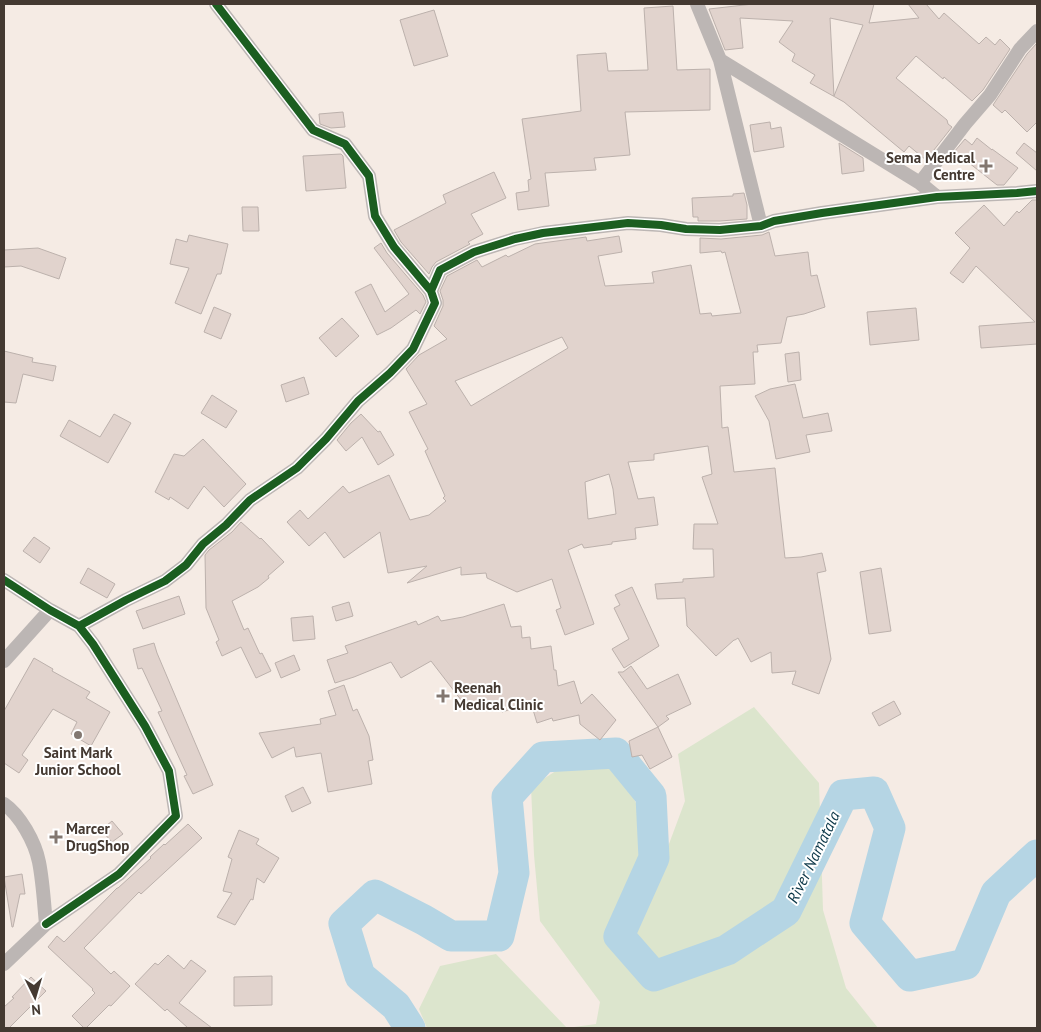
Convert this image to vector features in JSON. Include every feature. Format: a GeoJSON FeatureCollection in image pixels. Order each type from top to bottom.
{"type":"FeatureCollection","features":[{"type":"Feature","properties":{"kind":"street"},"geometry":{"type":"LineString","coordinates":[[79,626],[165,581],[186,565],[204,544],[250,500],[297,468],[326,439],[358,401],[390,373],[412,349],[435,303],[431,291],[394,247],[375,216],[369,176],[345,144],[313,130],[216,4]]}},
{"type":"Feature","properties":{"kind":"street"},"geometry":{"type":"LineString","coordinates":[[697,4],[720,60],[761,226]]}},
{"type":"Feature","properties":{"kind":"street"},"geometry":{"type":"LineString","coordinates":[[920,182],[959,130],[990,95],[1020,49],[1037,31]]}},
{"type":"Feature","properties":{"kind":"street"},"geometry":{"type":"LineString","coordinates":[[720,60],[920,182],[937,197]]}},
{"type":"Feature","properties":{"kind":"street"},"geometry":{"type":"LineString","coordinates":[[431,291],[440,270],[474,252],[543,232],[628,223],[686,229],[720,230],[761,226],[774,221],[822,213],[937,197],[1037,191]]}},
{"type":"Feature","properties":{"kind":"street"},"geometry":{"type":"LineString","coordinates":[[4,580],[50,610],[79,626],[93,644],[145,726],[169,771],[176,816],[119,874],[46,924],[4,964]]}},
{"type":"Feature","properties":{"kind":"street"},"geometry":{"type":"LineString","coordinates":[[4,661],[50,610]]}},
{"type":"Feature","properties":{"kind":"street"},"geometry":{"type":"LineString","coordinates":[[4,804],[12,809],[27,830],[39,861],[46,924]]}},
{"type":"Feature","properties":{"kind":"green space"},"geometry":{"type":"Polygon","coordinates":[[[754,707],[819,783],[823,910],[846,988],[878,1028],[567,1028],[596,1024],[600,1002],[540,921],[534,855],[531,787],[565,765],[602,764],[623,777],[642,815],[648,850],[619,915],[641,919],[685,801],[678,754],[754,707]]]}},
{"type":"Feature","properties":{"kind":"green space"},"geometry":{"type":"Polygon","coordinates":[[[496,954],[567,1028],[427,1028],[419,1009],[440,966],[496,954]]]}},
{"type":"Feature","properties":{"kind":"building"},"geometry":{"type":"Polygon","coordinates":[[[753,4],[874,4],[869,23],[919,18],[908,4],[926,4],[939,19],[944,13],[979,44],[986,37],[995,45],[1000,39],[1010,49],[983,90],[972,101],[916,56],[896,78],[947,120],[948,124],[952,127],[926,160],[909,146],[904,152],[844,102],[810,83],[815,75],[792,61],[795,54],[779,42],[793,21],[740,18],[743,48],[725,50],[709,9],[753,4]],[[830,18],[834,96],[863,25],[830,18]]]}},
{"type":"Feature","properties":{"kind":"building"},"geometry":{"type":"Polygon","coordinates":[[[673,6],[677,70],[710,69],[710,110],[625,112],[630,155],[594,158],[596,170],[545,173],[549,206],[518,210],[516,193],[529,191],[528,180],[531,179],[522,119],[581,111],[577,55],[606,53],[608,71],[648,70],[644,8],[673,6]]]}},
{"type":"Feature","properties":{"kind":"building"},"geometry":{"type":"Polygon","coordinates":[[[434,10],[448,56],[414,66],[400,20],[434,10]]]}},
{"type":"Feature","properties":{"kind":"building"},"geometry":{"type":"Polygon","coordinates":[[[1037,43],[1037,122],[1027,132],[1005,110],[1002,113],[993,105],[1027,54],[1037,43]]]}},
{"type":"Feature","properties":{"kind":"building"},"geometry":{"type":"Polygon","coordinates":[[[343,112],[345,127],[331,128],[320,124],[319,114],[343,112]]]}},
{"type":"Feature","properties":{"kind":"building"},"geometry":{"type":"Polygon","coordinates":[[[770,122],[771,129],[781,127],[784,147],[754,152],[750,125],[770,122]]]}},
{"type":"Feature","properties":{"kind":"building"},"geometry":{"type":"Polygon","coordinates":[[[977,138],[1018,168],[1004,185],[997,185],[954,152],[965,139],[972,145],[977,138]]]}},
{"type":"Feature","properties":{"kind":"building"},"geometry":{"type":"Polygon","coordinates":[[[839,143],[863,158],[864,171],[842,174],[839,143]]]}},
{"type":"Feature","properties":{"kind":"building"},"geometry":{"type":"Polygon","coordinates":[[[1024,143],[1037,153],[1037,171],[1016,153],[1024,143]]]}},
{"type":"Feature","properties":{"kind":"building"},"geometry":{"type":"Polygon","coordinates":[[[341,154],[343,156],[346,188],[306,191],[303,156],[341,154]]]}},
{"type":"Feature","properties":{"kind":"building"},"geometry":{"type":"Polygon","coordinates":[[[494,172],[506,198],[471,214],[483,234],[468,242],[470,244],[436,262],[429,274],[401,242],[394,230],[446,203],[443,195],[494,172]]]}},
{"type":"Feature","properties":{"kind":"building"},"geometry":{"type":"Polygon","coordinates":[[[744,193],[747,205],[747,219],[698,221],[698,217],[693,217],[692,198],[733,196],[733,194],[744,193]]]}},
{"type":"Feature","properties":{"kind":"building"},"geometry":{"type":"Polygon","coordinates":[[[1032,200],[1037,200],[1037,344],[981,348],[979,326],[1035,322],[976,266],[963,283],[950,273],[970,248],[955,233],[984,205],[1004,226],[1017,211],[1019,213],[1032,200]]]}},
{"type":"Feature","properties":{"kind":"building"},"geometry":{"type":"Polygon","coordinates":[[[242,207],[258,207],[259,231],[243,231],[242,207]]]}},
{"type":"Feature","properties":{"kind":"building"},"geometry":{"type":"Polygon","coordinates":[[[769,232],[775,256],[808,252],[811,276],[817,275],[825,307],[787,317],[781,343],[757,345],[758,352],[753,352],[755,384],[720,386],[722,428],[728,427],[734,472],[775,468],[785,558],[822,553],[826,571],[817,573],[831,659],[819,694],[792,684],[796,671],[772,673],[771,652],[751,662],[738,638],[716,656],[687,626],[685,598],[657,599],[655,584],[683,582],[683,579],[714,577],[713,549],[693,549],[694,524],[718,524],[702,477],[712,474],[708,446],[654,454],[654,460],[628,462],[638,499],[654,497],[658,525],[635,528],[636,539],[584,548],[582,544],[568,550],[594,624],[565,635],[556,610],[561,608],[552,579],[517,592],[487,578],[486,573],[461,575],[461,567],[407,583],[427,566],[388,573],[380,532],[344,558],[325,532],[309,546],[287,522],[300,510],[308,519],[343,486],[349,493],[389,475],[410,520],[429,515],[446,501],[443,498],[445,496],[425,451],[428,449],[409,412],[427,404],[406,369],[419,355],[447,339],[434,326],[443,306],[440,291],[447,276],[477,260],[482,267],[535,244],[586,237],[587,241],[619,236],[622,252],[598,256],[605,286],[654,283],[652,272],[691,265],[700,314],[711,313],[712,316],[741,313],[725,252],[700,253],[700,238],[721,239],[762,235],[769,232]],[[562,337],[455,381],[471,406],[568,348],[562,337]],[[609,474],[585,482],[588,519],[616,514],[609,474]]]}},
{"type":"Feature","properties":{"kind":"building"},"geometry":{"type":"Polygon","coordinates":[[[189,235],[228,244],[221,274],[217,274],[201,314],[175,303],[189,268],[170,264],[176,239],[187,242],[189,235]]]}},
{"type":"Feature","properties":{"kind":"building"},"geometry":{"type":"Polygon","coordinates":[[[381,243],[387,253],[423,295],[426,302],[420,314],[416,310],[391,328],[377,335],[355,292],[371,284],[385,312],[409,294],[374,248],[381,243]]]}},
{"type":"Feature","properties":{"kind":"building"},"geometry":{"type":"Polygon","coordinates":[[[38,248],[66,258],[59,279],[21,266],[4,267],[4,250],[38,248]]]}},
{"type":"Feature","properties":{"kind":"building"},"geometry":{"type":"Polygon","coordinates":[[[214,307],[231,314],[221,339],[204,332],[214,307]]]}},
{"type":"Feature","properties":{"kind":"building"},"geometry":{"type":"Polygon","coordinates":[[[916,308],[919,340],[870,345],[867,312],[916,308]]]}},
{"type":"Feature","properties":{"kind":"building"},"geometry":{"type":"Polygon","coordinates":[[[342,318],[359,336],[336,357],[319,338],[342,318]]]}},
{"type":"Feature","properties":{"kind":"building"},"geometry":{"type":"Polygon","coordinates":[[[4,351],[33,358],[32,362],[56,366],[53,381],[23,374],[16,403],[4,402],[4,351]]]}},
{"type":"Feature","properties":{"kind":"building"},"geometry":{"type":"Polygon","coordinates":[[[799,352],[801,380],[788,382],[785,354],[799,352]]]}},
{"type":"Feature","properties":{"kind":"building"},"geometry":{"type":"Polygon","coordinates":[[[304,377],[309,394],[286,402],[281,385],[304,377]]]}},
{"type":"Feature","properties":{"kind":"building"},"geometry":{"type":"Polygon","coordinates":[[[795,384],[803,418],[828,413],[832,431],[806,435],[810,452],[776,459],[769,421],[755,396],[770,389],[795,384]]]}},
{"type":"Feature","properties":{"kind":"building"},"geometry":{"type":"Polygon","coordinates":[[[212,395],[237,411],[226,428],[201,413],[212,395]]]}},
{"type":"Feature","properties":{"kind":"building"},"geometry":{"type":"Polygon","coordinates":[[[114,414],[131,423],[108,463],[60,436],[69,420],[100,437],[114,414]]]}},
{"type":"Feature","properties":{"kind":"building"},"geometry":{"type":"Polygon","coordinates":[[[361,414],[378,432],[380,431],[394,455],[378,465],[362,437],[346,451],[337,440],[361,414]]]}},
{"type":"Feature","properties":{"kind":"building"},"geometry":{"type":"Polygon","coordinates":[[[203,439],[246,484],[224,507],[204,486],[188,509],[170,497],[169,500],[155,492],[174,454],[184,456],[203,439]]]}},
{"type":"Feature","properties":{"kind":"building"},"geometry":{"type":"Polygon","coordinates":[[[241,522],[261,538],[284,562],[258,587],[232,601],[244,630],[248,628],[260,654],[262,653],[271,671],[256,678],[241,647],[222,656],[216,642],[219,640],[206,608],[205,555],[241,522]]]}},
{"type":"Feature","properties":{"kind":"building"},"geometry":{"type":"Polygon","coordinates":[[[34,537],[50,548],[40,563],[23,551],[34,537]]]}},
{"type":"Feature","properties":{"kind":"building"},"geometry":{"type":"Polygon","coordinates":[[[88,568],[115,584],[107,598],[80,583],[88,568]]]}},
{"type":"Feature","properties":{"kind":"building"},"geometry":{"type":"Polygon","coordinates":[[[881,568],[891,631],[869,634],[860,572],[881,568]]]}},
{"type":"Feature","properties":{"kind":"building"},"geometry":{"type":"Polygon","coordinates":[[[632,587],[659,646],[624,668],[612,649],[629,639],[614,608],[620,605],[615,595],[632,587]]]}},
{"type":"Feature","properties":{"kind":"building"},"geometry":{"type":"Polygon","coordinates":[[[179,596],[185,614],[143,629],[136,611],[179,596]]]}},
{"type":"Feature","properties":{"kind":"building"},"geometry":{"type":"Polygon","coordinates":[[[349,602],[353,616],[336,621],[332,607],[349,602]]]}},
{"type":"Feature","properties":{"kind":"building"},"geometry":{"type":"Polygon","coordinates":[[[504,604],[511,627],[521,626],[522,638],[530,637],[531,649],[551,646],[558,686],[574,681],[581,704],[592,694],[616,720],[600,740],[580,724],[579,715],[553,721],[552,718],[537,723],[531,703],[502,712],[500,707],[468,709],[431,661],[401,678],[391,662],[335,683],[327,660],[348,653],[345,646],[416,621],[418,625],[438,616],[441,621],[463,617],[504,604]]]}},
{"type":"Feature","properties":{"kind":"building"},"geometry":{"type":"Polygon","coordinates":[[[313,616],[315,639],[293,641],[291,618],[313,616]]]}},
{"type":"Feature","properties":{"kind":"building"},"geometry":{"type":"Polygon","coordinates":[[[154,643],[213,785],[193,794],[184,776],[187,775],[158,712],[162,711],[142,668],[138,669],[133,649],[154,643]]]}},
{"type":"Feature","properties":{"kind":"building"},"geometry":{"type":"Polygon","coordinates":[[[294,655],[300,670],[281,678],[275,663],[294,655]]]}},
{"type":"Feature","properties":{"kind":"building"},"geometry":{"type":"Polygon","coordinates":[[[34,658],[53,669],[52,671],[90,692],[86,698],[110,712],[91,746],[71,734],[77,722],[53,709],[22,755],[28,760],[19,773],[4,763],[4,711],[34,658]]]}},
{"type":"Feature","properties":{"kind":"building"},"geometry":{"type":"Polygon","coordinates":[[[631,666],[647,689],[678,674],[691,704],[666,716],[669,719],[658,727],[618,672],[623,672],[631,666]]]}},
{"type":"Feature","properties":{"kind":"building"},"geometry":{"type":"Polygon","coordinates":[[[344,685],[353,711],[357,709],[369,736],[373,760],[368,761],[372,784],[328,792],[321,753],[296,757],[294,747],[272,758],[259,733],[321,724],[320,719],[336,715],[328,691],[344,685]]]}},
{"type":"Feature","properties":{"kind":"building"},"geometry":{"type":"Polygon","coordinates":[[[894,701],[901,714],[879,726],[872,713],[894,701]]]}},
{"type":"Feature","properties":{"kind":"building"},"geometry":{"type":"Polygon","coordinates":[[[658,727],[672,757],[650,769],[642,755],[632,757],[629,741],[658,727]]]}},
{"type":"Feature","properties":{"kind":"building"},"geometry":{"type":"Polygon","coordinates":[[[303,787],[311,803],[292,812],[285,796],[303,787]]]}},
{"type":"Feature","properties":{"kind":"building"},"geometry":{"type":"Polygon","coordinates":[[[112,821],[123,834],[112,842],[101,830],[112,821]]]}},
{"type":"Feature","properties":{"kind":"building"},"geometry":{"type":"Polygon","coordinates":[[[188,824],[202,838],[141,894],[139,892],[84,948],[111,974],[114,971],[130,986],[111,1006],[109,1005],[84,1028],[72,1016],[95,993],[48,947],[57,936],[64,942],[117,888],[188,824]]]}},
{"type":"Feature","properties":{"kind":"building"},"geometry":{"type":"Polygon","coordinates":[[[239,830],[259,839],[256,844],[279,858],[264,883],[257,878],[253,900],[251,899],[235,925],[217,917],[232,893],[223,891],[232,859],[228,857],[239,830]]]}},
{"type":"Feature","properties":{"kind":"building"},"geometry":{"type":"Polygon","coordinates":[[[22,874],[25,894],[20,894],[12,927],[4,877],[22,874]]]}},
{"type":"Feature","properties":{"kind":"building"},"geometry":{"type":"Polygon","coordinates":[[[168,955],[184,969],[191,960],[206,971],[179,1003],[212,1028],[188,1028],[167,1009],[165,1011],[135,984],[155,963],[158,965],[168,955]]]}},
{"type":"Feature","properties":{"kind":"building"},"geometry":{"type":"Polygon","coordinates":[[[272,976],[272,1005],[234,1006],[234,977],[272,976]]]}},
{"type":"Feature","properties":{"kind":"building"},"geometry":{"type":"Polygon","coordinates":[[[31,977],[46,991],[9,1028],[4,1028],[4,1007],[31,977]]]}},
{"type":"Feature","properties":{"kind":"waterway","name":"River Namatala"},"geometry":{"type":"LineString","coordinates":[[410,1028],[396,1006],[360,976],[344,924],[375,895],[451,936],[499,936],[514,873],[507,797],[543,757],[616,753],[651,796],[654,858],[619,936],[654,976],[727,950],[786,911],[843,795],[874,792],[890,828],[865,923],[910,976],[966,964],[996,893],[1037,855]]}},
{"type":"Feature","properties":{"kind":"cycle path"},"geometry":{"type":"LineString","coordinates":[[216,4],[313,130],[345,144],[369,176],[375,216],[394,247],[431,291]]}},
{"type":"Feature","properties":{"kind":"cycle path"},"geometry":{"type":"LineString","coordinates":[[79,626],[165,581],[186,565],[203,544],[226,525],[250,500],[297,468],[326,439],[358,401],[390,373],[413,349],[435,303],[431,291],[440,270],[474,252],[515,239],[543,233],[628,223],[686,229],[720,230],[761,226],[774,221],[822,213],[937,197],[1037,191]]}},
{"type":"Feature","properties":{"kind":"cycle path"},"geometry":{"type":"LineString","coordinates":[[4,580],[50,610],[79,626],[93,644],[145,726],[169,771],[176,816],[119,874],[46,924]]}},
{"type":"Feature","properties":{"kind":"place","name":"Sema Medical Centre"},"geometry":{"type":"Point","coordinates":[986,166]}},
{"type":"Feature","properties":{"kind":"place","name":"Reenah Medical Clinic"},"geometry":{"type":"Point","coordinates":[443,696]}},
{"type":"Feature","properties":{"kind":"place","name":"Saint Mark Junior School"},"geometry":{"type":"Point","coordinates":[78,735]}},
{"type":"Feature","properties":{"kind":"place","name":"Marcer DrugShop"},"geometry":{"type":"Point","coordinates":[56,837]}}]}
